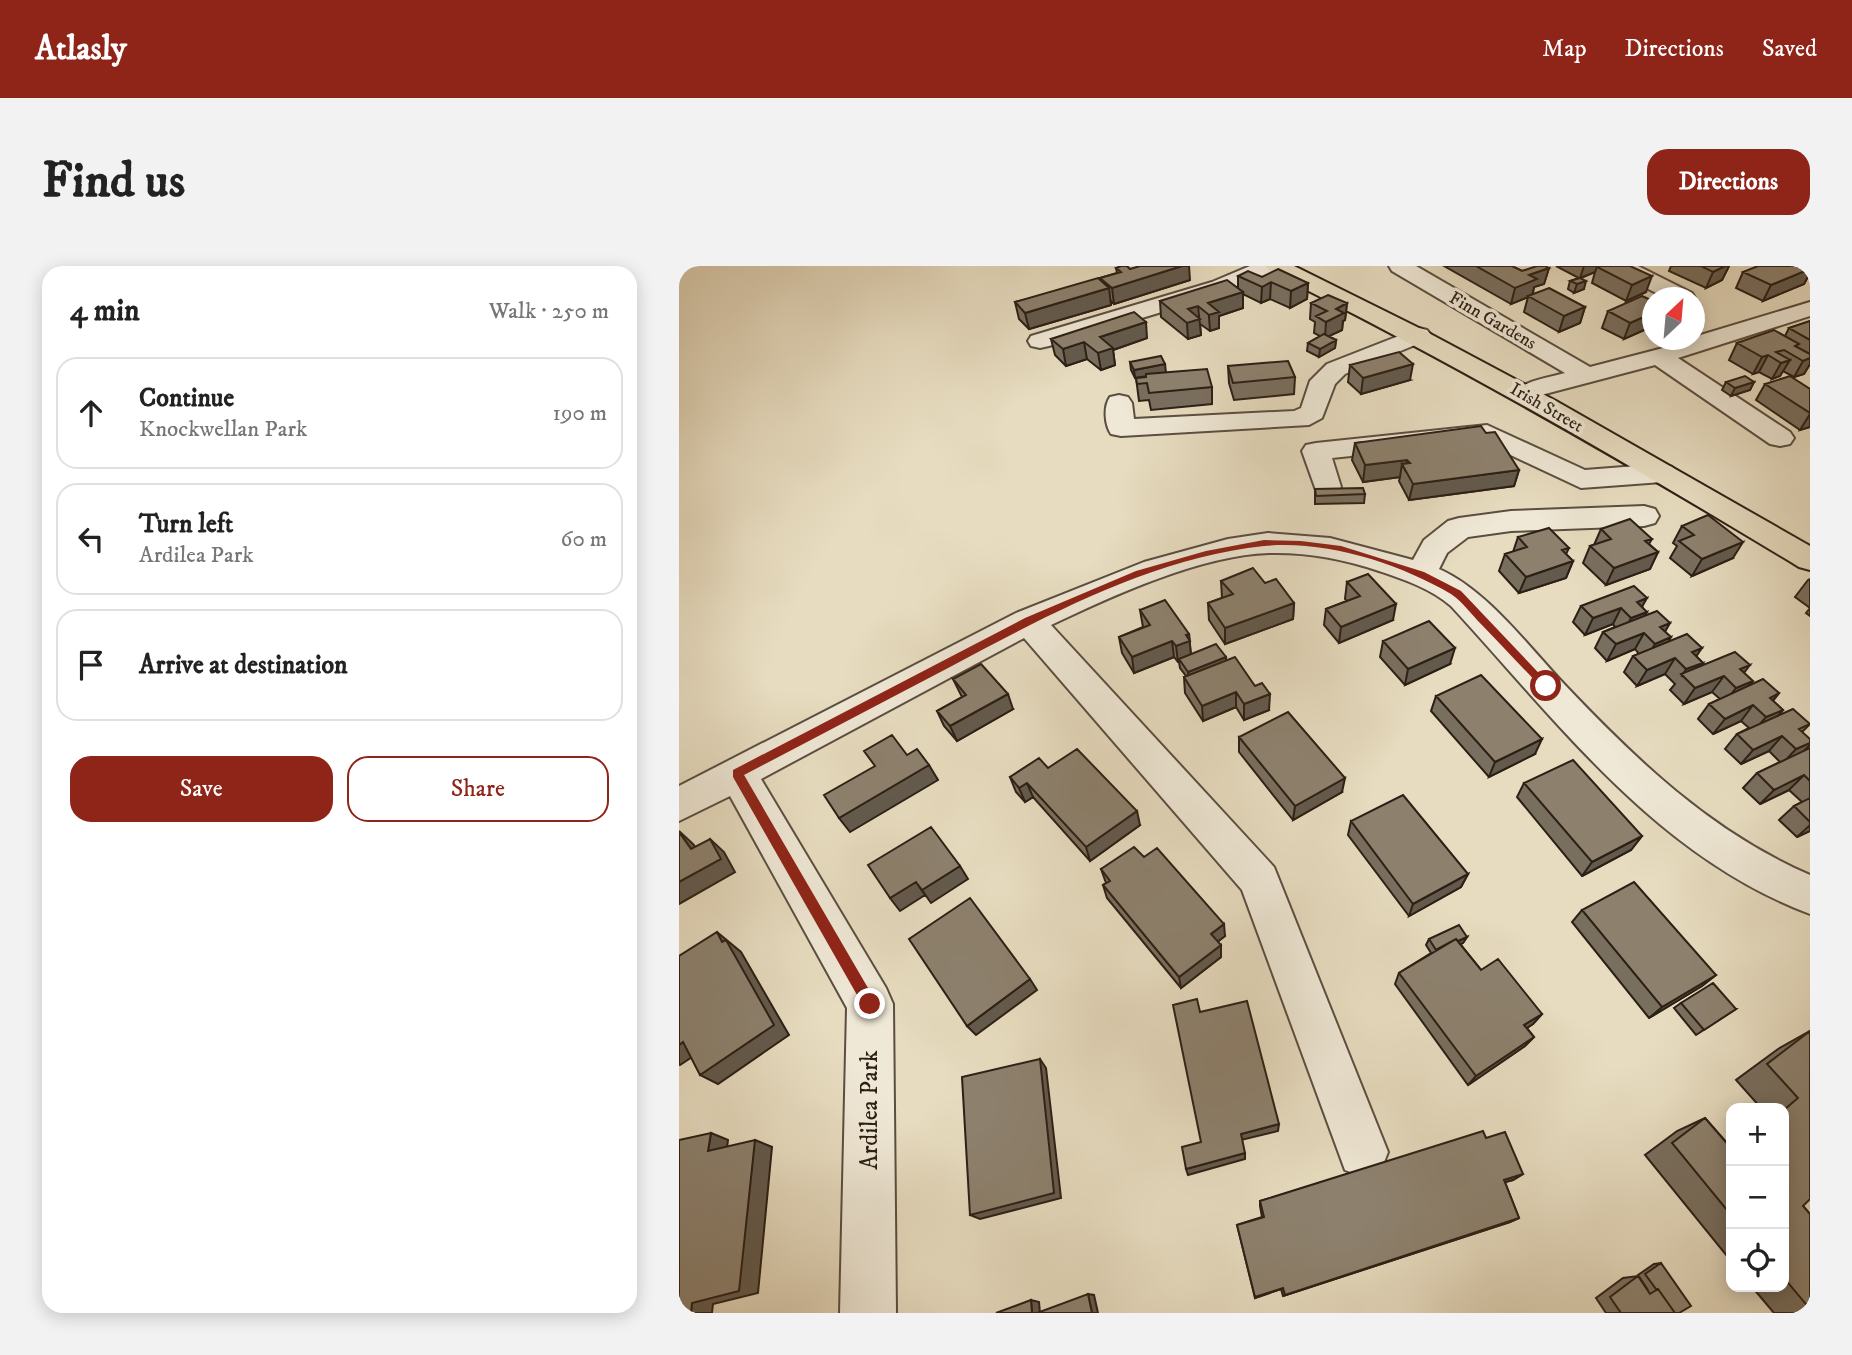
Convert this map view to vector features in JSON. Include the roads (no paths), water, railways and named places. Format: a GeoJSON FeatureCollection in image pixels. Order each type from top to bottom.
{"type":"FeatureCollection","features":[{"type":"Feature","properties":{"kind":"main road","name":"Irish Street"},"geometry":{"type":"LineString","coordinates":[[1277,266],[1419,335],[1662,473],[1810,561]]}},
{"type":"Feature","properties":{"kind":"street"},"geometry":{"type":"LineString","coordinates":[[1040,341],[1220,287],[1268,266]]}},
{"type":"Feature","properties":{"kind":"street","name":"Finn Gardens"},"geometry":{"type":"LineString","coordinates":[[1400,266],[1585,374]]}},
{"type":"Feature","properties":{"kind":"street"},"geometry":{"type":"LineString","coordinates":[[1621,266],[1662,287]]}},
{"type":"Feature","properties":{"kind":"street"},"geometry":{"type":"LineString","coordinates":[[1525,394],[1585,374],[1659,356],[1714,317],[1810,309]]}},
{"type":"Feature","properties":{"kind":"street"},"geometry":{"type":"LineString","coordinates":[[1119,403],[1121,428],[1300,419],[1317,407],[1323,381],[1336,369],[1419,335]]}},
{"type":"Feature","properties":{"kind":"street"},"geometry":{"type":"LineString","coordinates":[[1659,356],[1780,438]]}},
{"type":"Feature","properties":{"kind":"street"},"geometry":{"type":"LineString","coordinates":[[1327,487],[1316,451],[1486,433],[1581,479],[1662,473]]}},
{"type":"Feature","properties":{"kind":"street"},"geometry":{"type":"LineString","coordinates":[[1421,574],[1435,547],[1459,528],[1511,521],[1644,516]]}},
{"type":"Feature","properties":{"kind":"street"},"geometry":{"type":"LineString","coordinates":[[679,805],[1028,621],[1139,573],[1206,554],[1264,543],[1301,544],[1341,549],[1421,574],[1457,593],[1626,773],[1675,816],[1728,855],[1786,886],[1810,894]]}},
{"type":"Feature","properties":{"kind":"street"},"geometry":{"type":"LineString","coordinates":[[1028,621],[1259,880],[1363,1153]]}},
{"type":"Feature","properties":{"kind":"street","name":"Ardilea Park"},"geometry":{"type":"LineString","coordinates":[[737,773],[870,1004],[868,1313]]}}]}
